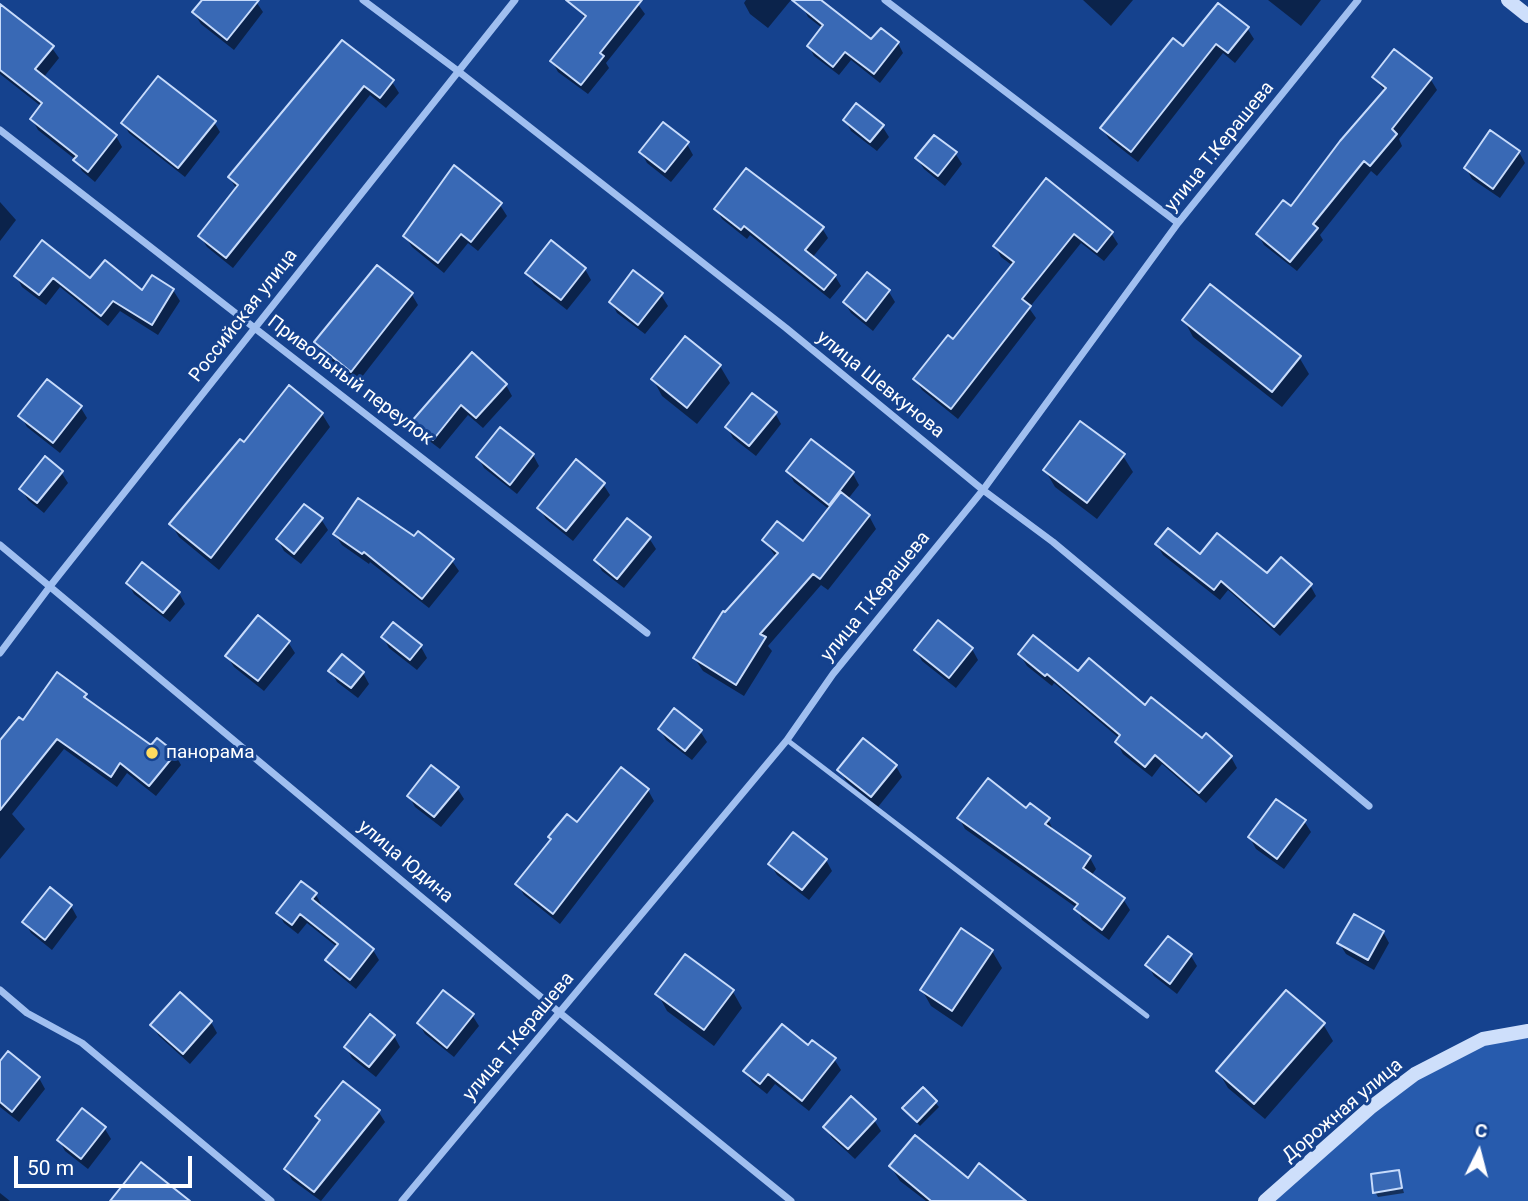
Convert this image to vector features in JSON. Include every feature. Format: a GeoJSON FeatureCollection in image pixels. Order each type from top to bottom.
{"type":"FeatureCollection","features":[{"type":"Feature","properties":{"kind":"street","name":"улица Шевкунова"},"geometry":{"type":"LineString","coordinates":[[363,0],[458,71],[786,328],[984,490],[1054,542],[1368,806]]}},
{"type":"Feature","properties":{"kind":"street","name":"Российская улица"},"geometry":{"type":"LineString","coordinates":[[0,653],[51,584],[515,0]]}},
{"type":"Feature","properties":{"kind":"street"},"geometry":{"type":"LineString","coordinates":[[885,0],[1178,223]]}},
{"type":"Feature","properties":{"kind":"street","name":"улица Т.Керашева"},"geometry":{"type":"LineString","coordinates":[[402,1201],[788,740],[833,674],[984,490],[1178,223],[1358,0]]}},
{"type":"Feature","properties":{"kind":"street"},"geometry":{"type":"LineString","coordinates":[[1508,0],[1528,16]]}},
{"type":"Feature","properties":{"kind":"street","name":"Привольный переулок"},"geometry":{"type":"LineString","coordinates":[[0,130],[647,633]]}},
{"type":"Feature","properties":{"kind":"street","name":"улица Юдина"},"geometry":{"type":"LineString","coordinates":[[0,545],[51,584],[560,1013],[791,1201]]}},
{"type":"Feature","properties":{"kind":"street"},"geometry":{"type":"LineString","coordinates":[[0,990],[27,1013],[82,1043],[271,1201]]}},
{"type":"Feature","properties":{"kind":"street","name":"Дорожная улица"},"geometry":{"type":"LineString","coordinates":[[1265,1201],[1370,1108],[1415,1074],[1483,1039],[1528,1031]]}},
{"type":"Feature","properties":{"kind":"lane"},"geometry":{"type":"LineString","coordinates":[[788,740],[1147,1016]]}},
{"type":"Feature","properties":{"kind":"shaded area"},"geometry":{"type":"Polygon","coordinates":[[[1528,1031],[1528,1201],[1265,1201],[1370,1108],[1454,1052],[1528,1031]]]}},
{"type":"Feature","properties":{"kind":"building"},"geometry":{"type":"Polygon","coordinates":[[[202,0],[259,0],[227,40],[192,12],[202,0]]]}},
{"type":"Feature","properties":{"kind":"building"},"geometry":{"type":"Polygon","coordinates":[[[566,0],[642,0],[600,53],[604,56],[581,85],[550,61],[586,16],[566,0]]]}},
{"type":"Feature","properties":{"kind":"building"},"geometry":{"type":"Polygon","coordinates":[[[792,0],[821,0],[871,39],[881,28],[899,42],[874,74],[845,52],[833,67],[807,46],[823,25],[792,0]]]}},
{"type":"Feature","properties":{"kind":"building"},"geometry":{"type":"Polygon","coordinates":[[[1218,3],[1249,27],[1228,53],[1216,44],[1131,152],[1100,128],[1173,38],[1183,46],[1218,3]]]}},
{"type":"Feature","properties":{"kind":"building"},"geometry":{"type":"Polygon","coordinates":[[[0,4],[54,46],[35,69],[117,135],[88,172],[73,160],[77,156],[30,119],[42,103],[0,70],[0,4]]]}},
{"type":"Feature","properties":{"kind":"building"},"geometry":{"type":"Polygon","coordinates":[[[342,40],[394,80],[380,98],[364,86],[226,258],[198,236],[238,185],[228,177],[342,40]]]}},
{"type":"Feature","properties":{"kind":"building"},"geometry":{"type":"Polygon","coordinates":[[[1394,49],[1432,78],[1392,129],[1397,134],[1370,166],[1364,161],[1313,224],[1318,228],[1290,262],[1256,234],[1283,200],[1291,206],[1340,141],[1386,88],[1372,77],[1394,49]]]}},
{"type":"Feature","properties":{"kind":"building"},"geometry":{"type":"Polygon","coordinates":[[[158,76],[216,121],[178,168],[121,123],[158,76]]]}},
{"type":"Feature","properties":{"kind":"building"},"geometry":{"type":"Polygon","coordinates":[[[856,103],[884,125],[870,142],[843,120],[856,103]]]}},
{"type":"Feature","properties":{"kind":"building"},"geometry":{"type":"Polygon","coordinates":[[[663,122],[689,142],[665,172],[639,152],[663,122]]]}},
{"type":"Feature","properties":{"kind":"building"},"geometry":{"type":"Polygon","coordinates":[[[1490,130],[1520,151],[1493,189],[1464,168],[1490,130]]]}},
{"type":"Feature","properties":{"kind":"building"},"geometry":{"type":"Polygon","coordinates":[[[934,135],[957,152],[938,176],[915,158],[934,135]]]}},
{"type":"Feature","properties":{"kind":"building"},"geometry":{"type":"Polygon","coordinates":[[[454,165],[502,203],[471,242],[461,234],[438,263],[403,236],[454,165]]]}},
{"type":"Feature","properties":{"kind":"building"},"geometry":{"type":"Polygon","coordinates":[[[746,168],[824,227],[805,250],[836,275],[824,290],[744,226],[741,230],[714,209],[746,168]]]}},
{"type":"Feature","properties":{"kind":"building"},"geometry":{"type":"Polygon","coordinates":[[[1046,178],[1113,232],[1097,252],[1074,234],[1022,299],[1031,306],[951,409],[913,379],[948,335],[953,339],[1014,262],[993,246],[1046,178]]]}},
{"type":"Feature","properties":{"kind":"building"},"geometry":{"type":"Polygon","coordinates":[[[42,240],[90,278],[105,260],[142,290],[152,275],[174,289],[152,325],[113,301],[101,316],[53,278],[39,295],[14,276],[42,240]]]}},
{"type":"Feature","properties":{"kind":"building"},"geometry":{"type":"Polygon","coordinates":[[[551,240],[586,268],[561,300],[525,273],[551,240]]]}},
{"type":"Feature","properties":{"kind":"building"},"geometry":{"type":"Polygon","coordinates":[[[377,265],[413,293],[351,372],[314,342],[377,265]]]}},
{"type":"Feature","properties":{"kind":"building"},"geometry":{"type":"Polygon","coordinates":[[[633,270],[663,293],[638,325],[609,302],[633,270]]]}},
{"type":"Feature","properties":{"kind":"building"},"geometry":{"type":"Polygon","coordinates":[[[867,272],[890,290],[866,321],[843,302],[867,272]]]}},
{"type":"Feature","properties":{"kind":"building"},"geometry":{"type":"Polygon","coordinates":[[[1210,284],[1301,356],[1272,392],[1182,320],[1210,284]]]}},
{"type":"Feature","properties":{"kind":"building"},"geometry":{"type":"Polygon","coordinates":[[[685,336],[721,365],[687,408],[651,379],[685,336]]]}},
{"type":"Feature","properties":{"kind":"building"},"geometry":{"type":"Polygon","coordinates":[[[472,352],[507,384],[476,418],[461,405],[433,440],[411,422],[472,352]]]}},
{"type":"Feature","properties":{"kind":"building"},"geometry":{"type":"Polygon","coordinates":[[[47,379],[82,406],[53,443],[18,416],[47,379]]]}},
{"type":"Feature","properties":{"kind":"building"},"geometry":{"type":"Polygon","coordinates":[[[289,385],[323,413],[211,558],[169,524],[240,439],[244,442],[289,385]]]}},
{"type":"Feature","properties":{"kind":"building"},"geometry":{"type":"Polygon","coordinates":[[[752,393],[777,412],[749,446],[725,427],[752,393]]]}},
{"type":"Feature","properties":{"kind":"building"},"geometry":{"type":"Polygon","coordinates":[[[1080,421],[1125,454],[1087,503],[1043,470],[1080,421]]]}},
{"type":"Feature","properties":{"kind":"building"},"geometry":{"type":"Polygon","coordinates":[[[500,427],[534,454],[510,485],[476,457],[500,427]]]}},
{"type":"Feature","properties":{"kind":"building"},"geometry":{"type":"Polygon","coordinates":[[[811,439],[854,472],[829,505],[786,471],[811,439]]]}},
{"type":"Feature","properties":{"kind":"building"},"geometry":{"type":"Polygon","coordinates":[[[45,456],[63,471],[37,503],[19,489],[45,456]]]}},
{"type":"Feature","properties":{"kind":"building"},"geometry":{"type":"Polygon","coordinates":[[[576,459],[605,483],[566,531],[537,508],[576,459]]]}},
{"type":"Feature","properties":{"kind":"building"},"geometry":{"type":"Polygon","coordinates":[[[841,492],[870,515],[820,579],[813,574],[760,634],[766,637],[736,685],[693,658],[723,611],[725,612],[778,553],[762,540],[777,521],[803,541],[841,492]]]}},
{"type":"Feature","properties":{"kind":"building"},"geometry":{"type":"Polygon","coordinates":[[[358,498],[414,536],[418,531],[454,559],[422,599],[364,552],[362,554],[333,534],[358,498]]]}},
{"type":"Feature","properties":{"kind":"building"},"geometry":{"type":"Polygon","coordinates":[[[304,504],[323,518],[294,554],[276,539],[304,504]]]}},
{"type":"Feature","properties":{"kind":"building"},"geometry":{"type":"Polygon","coordinates":[[[627,518],[651,537],[617,579],[594,560],[627,518]]]}},
{"type":"Feature","properties":{"kind":"building"},"geometry":{"type":"Polygon","coordinates":[[[1168,528],[1200,554],[1217,533],[1267,573],[1281,557],[1312,584],[1274,627],[1221,581],[1214,590],[1155,544],[1168,528]]]}},
{"type":"Feature","properties":{"kind":"building"},"geometry":{"type":"Polygon","coordinates":[[[142,562],[180,592],[163,613],[126,583],[142,562]]]}},
{"type":"Feature","properties":{"kind":"building"},"geometry":{"type":"Polygon","coordinates":[[[258,615],[290,641],[258,681],[225,656],[258,615]]]}},
{"type":"Feature","properties":{"kind":"building"},"geometry":{"type":"Polygon","coordinates":[[[938,620],[973,648],[949,678],[914,650],[938,620]]]}},
{"type":"Feature","properties":{"kind":"building"},"geometry":{"type":"Polygon","coordinates":[[[393,622],[422,645],[410,660],[381,637],[393,622]]]}},
{"type":"Feature","properties":{"kind":"building"},"geometry":{"type":"Polygon","coordinates":[[[1033,635],[1078,671],[1089,658],[1145,705],[1151,697],[1202,738],[1206,733],[1232,756],[1199,793],[1155,755],[1145,767],[1115,742],[1120,735],[1047,674],[1045,676],[1018,654],[1033,635]]]}},
{"type":"Feature","properties":{"kind":"building"},"geometry":{"type":"Polygon","coordinates":[[[342,654],[364,672],[351,688],[328,671],[342,654]]]}},
{"type":"Feature","properties":{"kind":"building"},"geometry":{"type":"Polygon","coordinates":[[[57,672],[87,694],[84,697],[151,745],[157,738],[176,753],[149,786],[120,763],[111,777],[57,739],[0,810],[0,740],[19,717],[23,720],[57,672]]]}},
{"type":"Feature","properties":{"kind":"building"},"geometry":{"type":"Polygon","coordinates":[[[674,708],[702,730],[685,751],[658,729],[674,708]]]}},
{"type":"Feature","properties":{"kind":"building"},"geometry":{"type":"Polygon","coordinates":[[[863,738],[897,765],[871,797],[837,770],[863,738]]]}},
{"type":"Feature","properties":{"kind":"building"},"geometry":{"type":"Polygon","coordinates":[[[431,765],[459,787],[434,817],[407,796],[431,765]]]}},
{"type":"Feature","properties":{"kind":"building"},"geometry":{"type":"Polygon","coordinates":[[[621,767],[649,789],[553,914],[515,884],[567,814],[577,822],[621,767]]]}},
{"type":"Feature","properties":{"kind":"building"},"geometry":{"type":"Polygon","coordinates":[[[988,778],[1026,808],[1030,803],[1050,818],[1045,824],[1091,856],[1083,868],[1125,898],[1102,930],[1074,909],[1078,904],[957,818],[988,778]]]}},
{"type":"Feature","properties":{"kind":"building"},"geometry":{"type":"Polygon","coordinates":[[[1276,799],[1306,820],[1277,859],[1248,837],[1276,799]]]}},
{"type":"Feature","properties":{"kind":"building"},"geometry":{"type":"Polygon","coordinates":[[[793,832],[827,859],[802,890],[768,864],[793,832]]]}},
{"type":"Feature","properties":{"kind":"building"},"geometry":{"type":"Polygon","coordinates":[[[301,881],[317,893],[312,899],[374,949],[350,980],[325,960],[338,944],[300,914],[292,925],[276,913],[301,881]]]}},
{"type":"Feature","properties":{"kind":"building"},"geometry":{"type":"Polygon","coordinates":[[[50,887],[72,905],[45,940],[22,922],[50,887]]]}},
{"type":"Feature","properties":{"kind":"building"},"geometry":{"type":"Polygon","coordinates":[[[1354,914],[1384,931],[1368,960],[1337,943],[1354,914]]]}},
{"type":"Feature","properties":{"kind":"building"},"geometry":{"type":"Polygon","coordinates":[[[961,928],[993,950],[952,1011],[920,990],[961,928]]]}},
{"type":"Feature","properties":{"kind":"building"},"geometry":{"type":"Polygon","coordinates":[[[1168,936],[1192,954],[1170,984],[1145,965],[1168,936]]]}},
{"type":"Feature","properties":{"kind":"building"},"geometry":{"type":"Polygon","coordinates":[[[685,954],[734,990],[704,1030],[655,994],[685,954]]]}},
{"type":"Feature","properties":{"kind":"building"},"geometry":{"type":"Polygon","coordinates":[[[443,990],[474,1014],[447,1048],[417,1023],[443,990]]]}},
{"type":"Feature","properties":{"kind":"building"},"geometry":{"type":"Polygon","coordinates":[[[1286,990],[1325,1023],[1254,1104],[1216,1071],[1286,990]]]}},
{"type":"Feature","properties":{"kind":"building"},"geometry":{"type":"Polygon","coordinates":[[[180,992],[212,1021],[183,1054],[150,1025],[180,992]]]}},
{"type":"Feature","properties":{"kind":"building"},"geometry":{"type":"Polygon","coordinates":[[[370,1014],[395,1035],[369,1067],[344,1047],[370,1014]]]}},
{"type":"Feature","properties":{"kind":"building"},"geometry":{"type":"Polygon","coordinates":[[[782,1024],[808,1045],[812,1040],[836,1058],[802,1101],[768,1074],[760,1084],[743,1071],[782,1024]]]}},
{"type":"Feature","properties":{"kind":"building"},"geometry":{"type":"Polygon","coordinates":[[[8,1051],[40,1077],[12,1112],[0,1102],[0,1061],[8,1051]]]}},
{"type":"Feature","properties":{"kind":"building"},"geometry":{"type":"Polygon","coordinates":[[[343,1081],[380,1110],[314,1192],[284,1169],[320,1120],[315,1116],[343,1081]]]}},
{"type":"Feature","properties":{"kind":"building"},"geometry":{"type":"Polygon","coordinates":[[[923,1087],[937,1101],[917,1122],[902,1108],[923,1087]]]}},
{"type":"Feature","properties":{"kind":"building"},"geometry":{"type":"Polygon","coordinates":[[[851,1096],[876,1119],[848,1149],[823,1127],[851,1096]]]}},
{"type":"Feature","properties":{"kind":"building"},"geometry":{"type":"Polygon","coordinates":[[[82,1108],[106,1127],[81,1159],[57,1140],[82,1108]]]}},
{"type":"Feature","properties":{"kind":"building"},"geometry":{"type":"Polygon","coordinates":[[[915,1135],[968,1178],[979,1163],[1026,1201],[931,1201],[889,1166],[915,1135]]]}},
{"type":"Feature","properties":{"kind":"building"},"geometry":{"type":"Polygon","coordinates":[[[141,1162],[190,1201],[110,1201],[141,1162]]]}},
{"type":"Feature","properties":{"kind":"building"},"geometry":{"type":"Polygon","coordinates":[[[1399,1170],[1402,1188],[1373,1193],[1371,1174],[1399,1170]]]}},
{"type":"Feature","properties":{"kind":"place","name":"панорама"},"geometry":{"type":"Point","coordinates":[152,753]}}]}
